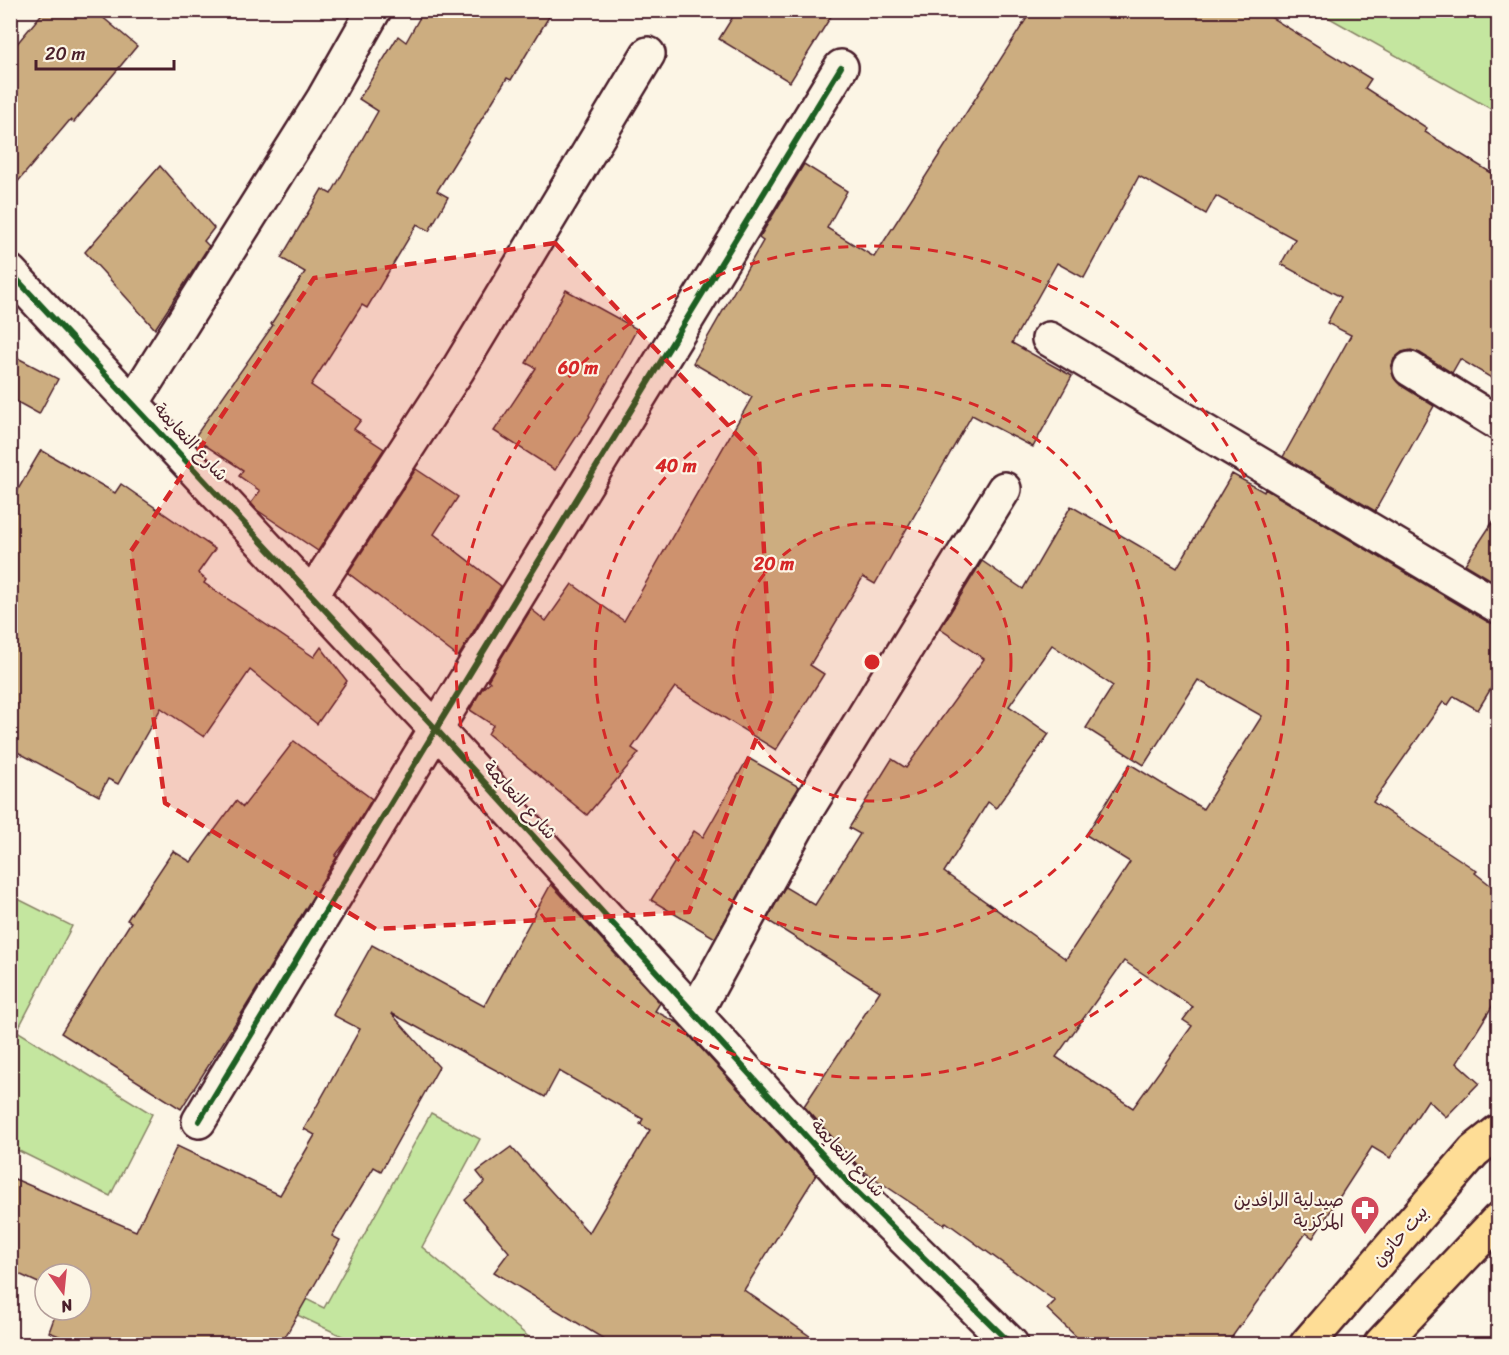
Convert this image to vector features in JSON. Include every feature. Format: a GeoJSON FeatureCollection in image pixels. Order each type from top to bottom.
{"type":"FeatureCollection","features":[{"type":"Feature","properties":{"kind":"main road","name":"بيت حانون"},"geometry":{"type":"LineString","coordinates":[[1307,1344],[1474,1151],[1498,1132]]}},
{"type":"Feature","properties":{"kind":"main road"},"geometry":{"type":"LineString","coordinates":[[1381,1344],[1498,1220]]}},
{"type":"Feature","properties":{"kind":"street"},"geometry":{"type":"LineString","coordinates":[[133,402],[324,98],[374,10]]}},
{"type":"Feature","properties":{"kind":"street"},"geometry":{"type":"LineString","coordinates":[[312,594],[457,371],[648,54]]}},
{"type":"Feature","properties":{"kind":"street"},"geometry":{"type":"LineString","coordinates":[[199,1121],[841,67]]}},
{"type":"Feature","properties":{"kind":"street","name":"شارع النعايمة"},"geometry":{"type":"LineString","coordinates":[[10,272],[312,594],[854,1188],[1011,1344]]}},
{"type":"Feature","properties":{"kind":"street"},"geometry":{"type":"LineString","coordinates":[[1049,339],[1498,606]]}},
{"type":"Feature","properties":{"kind":"street"},"geometry":{"type":"LineString","coordinates":[[1410,369],[1498,423]]}},
{"type":"Feature","properties":{"kind":"street"},"geometry":{"type":"LineString","coordinates":[[695,1013],[804,814],[1004,489]]}},
{"type":"Feature","properties":{"kind":"highlighted area"},"geometry":{"type":"Polygon","coordinates":[[[555,243],[759,458],[772,698],[689,912],[376,929],[165,803],[131,551],[314,278],[555,243]]]}},
{"type":"Feature","properties":{"kind":"green space"},"geometry":{"type":"Polygon","coordinates":[[[1317,11],[1498,11],[1498,113],[1317,11]]]}},
{"type":"Feature","properties":{"kind":"green space"},"geometry":{"type":"Polygon","coordinates":[[[10,895],[72,926],[17,1031],[152,1114],[110,1196],[11,1147],[10,895]]]}},
{"type":"Feature","properties":{"kind":"green space"},"geometry":{"type":"Polygon","coordinates":[[[431,1113],[480,1139],[422,1247],[537,1344],[359,1344],[225,1281],[233,1263],[324,1308],[431,1113]]]}},
{"type":"Feature","properties":{"kind":"building"},"geometry":{"type":"Polygon","coordinates":[[[45,10],[94,10],[137,46],[74,122],[70,120],[10,191],[10,52],[45,10]]]}},
{"type":"Feature","properties":{"kind":"building"},"geometry":{"type":"Polygon","coordinates":[[[424,10],[553,10],[511,80],[507,78],[437,191],[448,197],[429,231],[417,224],[367,308],[362,305],[311,385],[361,420],[354,429],[384,449],[318,551],[257,510],[251,503],[260,491],[239,476],[243,470],[194,438],[273,325],[271,324],[305,272],[281,258],[322,189],[331,194],[378,111],[359,99],[398,36],[406,42],[424,10]]]}},
{"type":"Feature","properties":{"kind":"building"},"geometry":{"type":"Polygon","coordinates":[[[737,10],[835,10],[790,82],[719,39],[737,10]]]}},
{"type":"Feature","properties":{"kind":"building"},"geometry":{"type":"Polygon","coordinates":[[[1032,10],[1259,10],[1371,79],[1365,88],[1427,128],[1425,132],[1498,177],[1498,382],[1460,359],[1452,373],[1411,350],[1402,352],[1394,359],[1391,368],[1394,378],[1400,385],[1434,406],[1375,511],[1283,457],[1351,335],[1327,323],[1341,297],[1281,264],[1295,239],[1216,196],[1206,214],[1139,176],[1084,278],[1057,263],[1012,343],[1072,376],[1033,447],[972,415],[875,584],[863,577],[810,665],[824,674],[776,750],[675,687],[632,748],[639,753],[587,815],[488,734],[493,725],[470,710],[482,689],[490,682],[488,680],[531,609],[546,621],[572,584],[624,621],[752,397],[693,363],[763,241],[759,238],[804,164],[847,191],[827,228],[874,257],[1032,10]]]}},
{"type":"Feature","properties":{"kind":"building"},"geometry":{"type":"Polygon","coordinates":[[[160,166],[214,228],[204,241],[209,246],[155,329],[85,252],[160,166]]]}},
{"type":"Feature","properties":{"kind":"building"},"geometry":{"type":"Polygon","coordinates":[[[566,290],[637,329],[590,416],[555,470],[494,431],[536,368],[526,363],[566,290]]]}},
{"type":"Feature","properties":{"kind":"building"},"geometry":{"type":"Polygon","coordinates":[[[10,354],[58,379],[39,414],[10,398],[10,354]]]}},
{"type":"Feature","properties":{"kind":"building"},"geometry":{"type":"Polygon","coordinates":[[[41,450],[115,493],[121,484],[215,549],[198,573],[206,580],[204,583],[314,657],[321,647],[347,681],[317,724],[250,670],[204,737],[161,708],[118,784],[108,779],[99,796],[10,748],[10,503],[41,450]]]}},
{"type":"Feature","properties":{"kind":"building"},"geometry":{"type":"Polygon","coordinates":[[[416,469],[458,497],[434,534],[501,586],[458,657],[348,573],[416,469]]]}},
{"type":"Feature","properties":{"kind":"building"},"geometry":{"type":"Polygon","coordinates":[[[1232,474],[1264,492],[1265,489],[1488,622],[1498,625],[1498,677],[1478,710],[1454,696],[1448,705],[1443,702],[1373,802],[1477,871],[1475,873],[1498,891],[1498,997],[1457,1063],[1479,1083],[1446,1117],[1428,1100],[1390,1158],[1372,1147],[1313,1238],[1306,1233],[1227,1344],[1084,1344],[1047,1309],[1055,1301],[946,1222],[944,1225],[862,1170],[804,1106],[880,991],[767,920],[785,887],[815,905],[860,834],[849,828],[892,759],[906,768],[984,659],[940,629],[982,561],[1023,589],[1071,506],[1177,568],[1232,474]],[[1052,645],[1009,706],[1049,734],[996,808],[988,802],[944,872],[1066,959],[1130,862],[1086,835],[1130,764],[1203,809],[1262,716],[1198,680],[1144,765],[1086,728],[1113,686],[1052,645]],[[1124,961],[1056,1057],[1133,1108],[1192,1026],[1183,1020],[1193,1007],[1124,961]]]}},
{"type":"Feature","properties":{"kind":"building"},"geometry":{"type":"Polygon","coordinates":[[[1498,514],[1498,584],[1465,564],[1498,514]]]}},
{"type":"Feature","properties":{"kind":"building"},"geometry":{"type":"Polygon","coordinates":[[[294,741],[372,799],[181,1109],[61,1033],[131,922],[127,920],[173,851],[191,862],[236,801],[243,807],[294,741]]]}},
{"type":"Feature","properties":{"kind":"building"},"geometry":{"type":"Polygon","coordinates":[[[748,758],[799,787],[715,938],[651,900],[694,831],[703,837],[748,758]]]}},
{"type":"Feature","properties":{"kind":"building"},"geometry":{"type":"Polygon","coordinates":[[[551,884],[660,1003],[655,1011],[678,1023],[816,1175],[744,1290],[821,1344],[612,1344],[494,1272],[509,1252],[465,1200],[485,1182],[477,1172],[511,1147],[589,1233],[650,1130],[640,1124],[643,1119],[559,1071],[545,1097],[391,1013],[439,1067],[381,1171],[374,1167],[332,1236],[340,1240],[281,1344],[79,1344],[49,1332],[53,1322],[93,1322],[93,1262],[33,1262],[33,1281],[10,1270],[10,1177],[136,1231],[177,1146],[280,1195],[315,1135],[304,1129],[360,1029],[333,1015],[372,945],[484,1006],[551,884]]]}},
{"type":"Feature","properties":{"kind":"cycle path"},"geometry":{"type":"LineString","coordinates":[[199,1121],[841,67]]}},
{"type":"Feature","properties":{"kind":"cycle path"},"geometry":{"type":"LineString","coordinates":[[10,272],[436,729],[853,1188],[1011,1344]]}},
{"type":"Feature","properties":{"kind":"place","name":"صيدلية الرافدين المركزية"},"geometry":{"type":"Point","coordinates":[1365,1236]}}]}
